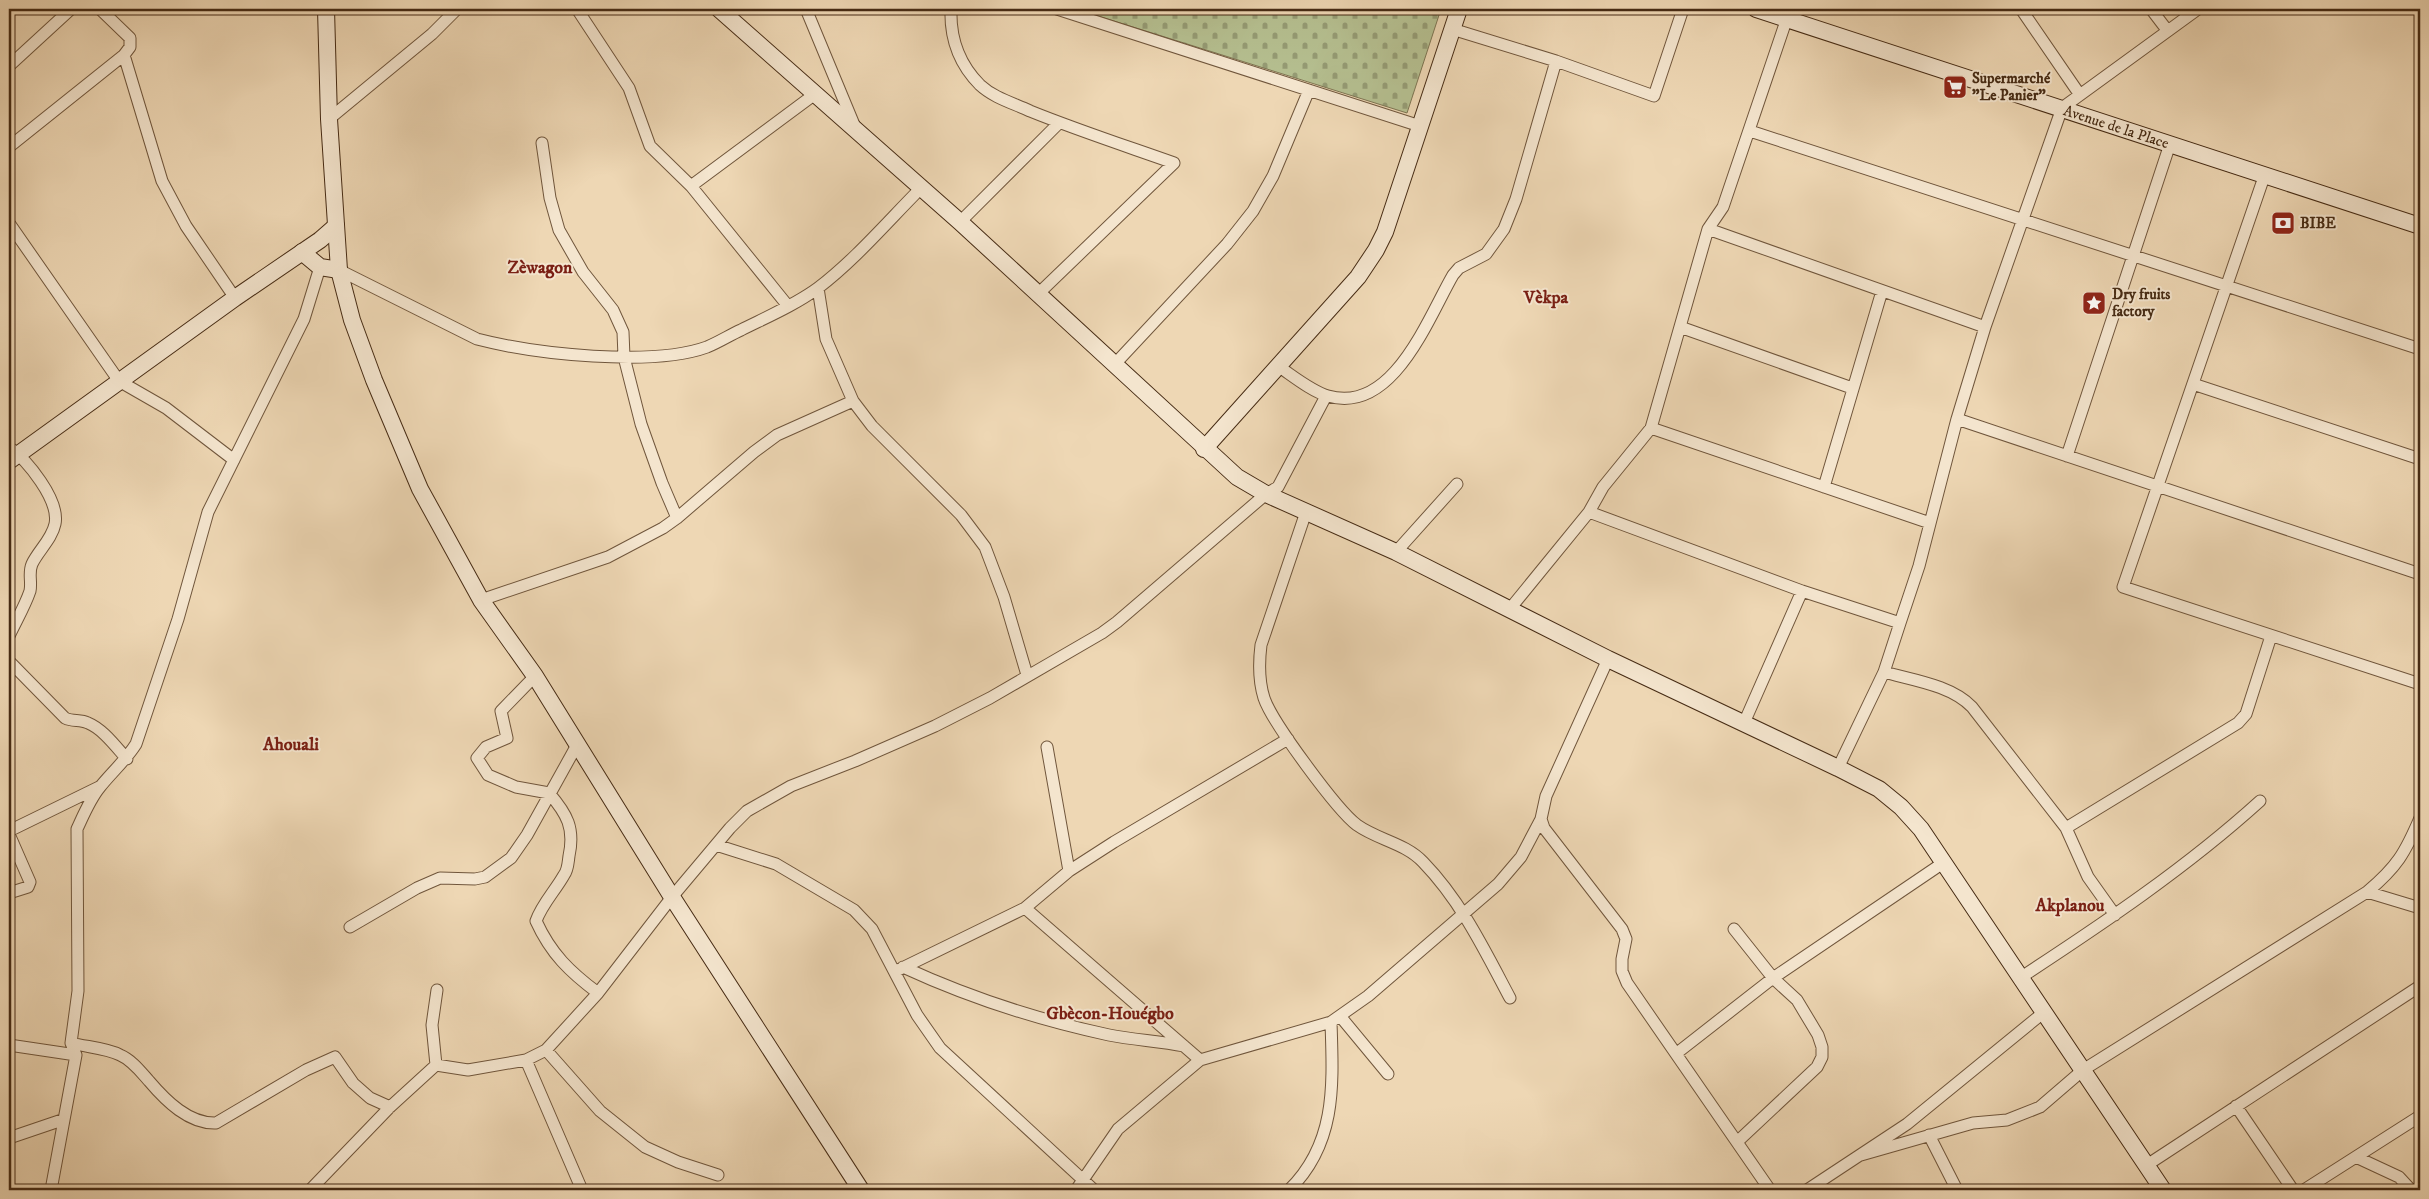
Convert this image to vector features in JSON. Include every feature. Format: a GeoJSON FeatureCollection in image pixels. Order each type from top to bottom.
{"type":"FeatureCollection","features":[{"type":"Feature","properties":{"kind":"street"},"geometry":{"type":"LineString","coordinates":[[9,66],[71,9]]}},
{"type":"Feature","properties":{"kind":"street"},"geometry":{"type":"LineString","coordinates":[[9,147],[124,55],[130,47],[130,38],[100,9]]}},
{"type":"Feature","properties":{"kind":"street"},"geometry":{"type":"LineString","coordinates":[[326,9],[329,119],[339,270],[352,320],[395,433],[420,489],[481,600],[535,676],[672,897],[861,1190]]}},
{"type":"Feature","properties":{"kind":"street"},"geometry":{"type":"LineString","coordinates":[[329,119],[432,34],[458,9]]}},
{"type":"Feature","properties":{"kind":"street"},"geometry":{"type":"LineString","coordinates":[[577,9],[629,88],[650,146],[691,186],[788,306]]}},
{"type":"Feature","properties":{"kind":"street"},"geometry":{"type":"LineString","coordinates":[[719,9],[922,187],[1236,477],[1266,494],[1396,552],[1608,659],[1838,768],[1879,789],[1901,806],[1921,828],[2163,1190]]}},
{"type":"Feature","properties":{"kind":"street"},"geometry":{"type":"LineString","coordinates":[[806,9],[856,128]]}},
{"type":"Feature","properties":{"kind":"street"},"geometry":{"type":"LineString","coordinates":[[951,9],[950,24],[954,44],[962,61],[980,84],[999,98],[1059,123],[1174,162],[1037,295]]}},
{"type":"Feature","properties":{"kind":"street"},"geometry":{"type":"LineString","coordinates":[[1057,9],[1071,11],[1420,126]]}},
{"type":"Feature","properties":{"kind":"street"},"geometry":{"type":"LineString","coordinates":[[1204,449],[1358,277],[1376,250],[1385,232],[1458,9]]}},
{"type":"Feature","properties":{"kind":"street"},"geometry":{"type":"LineString","coordinates":[[1452,29],[1556,61],[1654,96],[1683,9]]}},
{"type":"Feature","properties":{"kind":"street","name":"Avenue de la Place"},"geometry":{"type":"LineString","coordinates":[[1756,9],[2420,226]]}},
{"type":"Feature","properties":{"kind":"street"},"geometry":{"type":"LineString","coordinates":[[2021,9],[2080,95]]}},
{"type":"Feature","properties":{"kind":"street"},"geometry":{"type":"LineString","coordinates":[[2151,9],[2166,30]]}},
{"type":"Feature","properties":{"kind":"street"},"geometry":{"type":"LineString","coordinates":[[1838,768],[1884,672],[1919,566],[1957,419],[1985,327],[2062,108],[2166,30],[2198,9]]}},
{"type":"Feature","properties":{"kind":"street"},"geometry":{"type":"LineString","coordinates":[[1509,610],[1589,512],[1603,487],[1651,428],[1708,229],[1723,207],[1787,18]]}},
{"type":"Feature","properties":{"kind":"street"},"geometry":{"type":"LineString","coordinates":[[124,55],[162,181],[186,226],[235,298]]}},
{"type":"Feature","properties":{"kind":"street"},"geometry":{"type":"LineString","coordinates":[[1278,366],[1326,396],[1351,397],[1366,394],[1392,376],[1420,334],[1454,275],[1465,265],[1486,254],[1499,238],[1516,198],[1556,61]]}},
{"type":"Feature","properties":{"kind":"street"},"geometry":{"type":"LineString","coordinates":[[1114,365],[1227,244],[1253,211],[1273,176],[1310,90]]}},
{"type":"Feature","properties":{"kind":"street"},"geometry":{"type":"LineString","coordinates":[[691,186],[815,94]]}},
{"type":"Feature","properties":{"kind":"street"},"geometry":{"type":"LineString","coordinates":[[960,222],[1059,123]]}},
{"type":"Feature","properties":{"kind":"street"},"geometry":{"type":"LineString","coordinates":[[1750,131],[2420,349]]}},
{"type":"Feature","properties":{"kind":"street"},"geometry":{"type":"LineString","coordinates":[[542,143],[550,198],[559,230],[583,272],[613,310],[623,332],[624,357],[641,424],[677,518]]}},
{"type":"Feature","properties":{"kind":"street"},"geometry":{"type":"LineString","coordinates":[[2067,456],[2170,144]]}},
{"type":"Feature","properties":{"kind":"street"},"geometry":{"type":"LineString","coordinates":[[2265,174],[2123,587],[2420,684]]}},
{"type":"Feature","properties":{"kind":"street"},"geometry":{"type":"LineString","coordinates":[[302,252],[320,267],[339,270],[477,339],[502,345],[624,357],[657,356],[706,347],[788,306],[818,288],[922,187]]}},
{"type":"Feature","properties":{"kind":"street"},"geometry":{"type":"LineString","coordinates":[[9,223],[120,381],[166,408],[234,460]]}},
{"type":"Feature","properties":{"kind":"street"},"geometry":{"type":"LineString","coordinates":[[9,636],[30,589],[29,576],[32,565],[55,523],[54,509],[37,476],[12,454],[71,418],[336,226]]}},
{"type":"Feature","properties":{"kind":"street"},"geometry":{"type":"LineString","coordinates":[[1708,229],[1985,327]]}},
{"type":"Feature","properties":{"kind":"street"},"geometry":{"type":"LineString","coordinates":[[52,1190],[62,1120],[76,1055],[71,1043],[78,991],[77,829],[100,787],[127,759],[136,744],[174,629],[208,512],[304,319],[320,267]]}},
{"type":"Feature","properties":{"kind":"street"},"geometry":{"type":"LineString","coordinates":[[818,288],[826,339],[853,401],[872,426],[961,515],[985,547],[1006,605],[1027,675]]}},
{"type":"Feature","properties":{"kind":"street"},"geometry":{"type":"LineString","coordinates":[[1824,486],[1882,291]]}},
{"type":"Feature","properties":{"kind":"street"},"geometry":{"type":"LineString","coordinates":[[1680,327],[1852,388]]}},
{"type":"Feature","properties":{"kind":"street"},"geometry":{"type":"LineString","coordinates":[[2193,384],[2420,459]]}},
{"type":"Feature","properties":{"kind":"street"},"geometry":{"type":"LineString","coordinates":[[436,1065],[468,1070],[526,1060],[546,1050],[598,993],[672,897],[748,811],[791,786],[855,761],[935,726],[990,698],[1117,622],[1281,483],[1326,396]]}},
{"type":"Feature","properties":{"kind":"street"},"geometry":{"type":"LineString","coordinates":[[481,600],[608,557],[663,528],[777,435],[853,401]]}},
{"type":"Feature","properties":{"kind":"street"},"geometry":{"type":"LineString","coordinates":[[1957,419],[2420,574]]}},
{"type":"Feature","properties":{"kind":"street"},"geometry":{"type":"LineString","coordinates":[[1651,428],[1930,523]]}},
{"type":"Feature","properties":{"kind":"street"},"geometry":{"type":"LineString","coordinates":[[1396,552],[1457,484]]}},
{"type":"Feature","properties":{"kind":"street"},"geometry":{"type":"LineString","coordinates":[[1306,512],[1264,634],[1259,657],[1264,698],[1288,739],[1346,815],[1370,834],[1400,845],[1415,855],[1464,913],[1510,998]]}},
{"type":"Feature","properties":{"kind":"street"},"geometry":{"type":"LineString","coordinates":[[1589,512],[1802,591],[1900,623]]}},
{"type":"Feature","properties":{"kind":"street"},"geometry":{"type":"LineString","coordinates":[[1744,723],[1802,591]]}},
{"type":"Feature","properties":{"kind":"street"},"geometry":{"type":"LineString","coordinates":[[2066,828],[2238,724],[2246,714],[2271,636]]}},
{"type":"Feature","properties":{"kind":"street"},"geometry":{"type":"LineString","coordinates":[[1080,1186],[1118,1129],[1200,1060],[1336,1019],[1368,996],[1464,913],[1510,870],[1526,848],[1541,818],[1546,796],[1608,659]]}},
{"type":"Feature","properties":{"kind":"street"},"geometry":{"type":"LineString","coordinates":[[9,661],[64,718],[72,722],[87,722],[94,726],[127,759]]}},
{"type":"Feature","properties":{"kind":"street"},"geometry":{"type":"LineString","coordinates":[[1884,672],[1953,693],[1964,699],[2066,828],[2088,877],[2115,916]]}},
{"type":"Feature","properties":{"kind":"street"},"geometry":{"type":"LineString","coordinates":[[535,676],[501,711],[507,738],[486,748],[478,758],[488,775],[516,788],[549,793],[564,811],[570,828],[572,843],[566,872],[540,910],[536,921],[542,934],[568,970],[598,993]]}},
{"type":"Feature","properties":{"kind":"street"},"geometry":{"type":"LineString","coordinates":[[900,969],[1025,908],[1069,871],[1180,802],[1288,739]]}},
{"type":"Feature","properties":{"kind":"street"},"geometry":{"type":"LineString","coordinates":[[350,927],[417,888],[440,878],[475,880],[485,877],[510,858],[527,835],[577,746]]}},
{"type":"Feature","properties":{"kind":"street"},"geometry":{"type":"LineString","coordinates":[[1047,747],[1069,871]]}},
{"type":"Feature","properties":{"kind":"street"},"geometry":{"type":"LineString","coordinates":[[9,893],[28,887],[30,882],[9,833],[100,787]]}},
{"type":"Feature","properties":{"kind":"street"},"geometry":{"type":"LineString","coordinates":[[2020,978],[2115,916],[2191,860],[2260,801]]}},
{"type":"Feature","properties":{"kind":"street"},"geometry":{"type":"LineString","coordinates":[[1541,818],[1551,839],[1616,919],[1626,940],[1622,970],[1627,983],[1770,1190]]}},
{"type":"Feature","properties":{"kind":"street"},"geometry":{"type":"LineString","coordinates":[[1861,1155],[1973,1123],[2007,1120],[2024,1115],[2053,1098],[2083,1070],[2367,892],[2389,873],[2402,858],[2420,818]]}},
{"type":"Feature","properties":{"kind":"street"},"geometry":{"type":"LineString","coordinates":[[716,845],[776,864],[854,910],[872,929],[900,969],[917,1015],[940,1048],[1080,1186],[1094,1190]]}},
{"type":"Feature","properties":{"kind":"street"},"geometry":{"type":"LineString","coordinates":[[1677,1053],[1773,978],[1943,862]]}},
{"type":"Feature","properties":{"kind":"street"},"geometry":{"type":"LineString","coordinates":[[2367,892],[2420,908]]}},
{"type":"Feature","properties":{"kind":"street"},"geometry":{"type":"LineString","coordinates":[[1025,908],[1200,1060]]}},
{"type":"Feature","properties":{"kind":"street"},"geometry":{"type":"LineString","coordinates":[[1734,929],[1773,978],[1797,1000],[1818,1035],[1822,1047],[1822,1057],[1817,1067],[1737,1142]]}},
{"type":"Feature","properties":{"kind":"street"},"geometry":{"type":"LineString","coordinates":[[900,969],[969,994],[1077,1027],[1132,1039],[1184,1046]]}},
{"type":"Feature","properties":{"kind":"street"},"geometry":{"type":"LineString","coordinates":[[2147,1165],[2420,986]]}},
{"type":"Feature","properties":{"kind":"street"},"geometry":{"type":"LineString","coordinates":[[436,1065],[432,1025],[437,990]]}},
{"type":"Feature","properties":{"kind":"street"},"geometry":{"type":"LineString","coordinates":[[1808,1190],[1907,1124],[2043,1013]]}},
{"type":"Feature","properties":{"kind":"street"},"geometry":{"type":"LineString","coordinates":[[1336,1019],[1388,1074]]}},
{"type":"Feature","properties":{"kind":"street"},"geometry":{"type":"LineString","coordinates":[[1289,1190],[1310,1168],[1326,1125],[1331,1093],[1336,1019]]}},
{"type":"Feature","properties":{"kind":"street"},"geometry":{"type":"LineString","coordinates":[[71,1043],[120,1054],[137,1068],[158,1092],[192,1119],[203,1123],[216,1123],[306,1070],[334,1057],[353,1083],[370,1098],[390,1106]]}},
{"type":"Feature","properties":{"kind":"street"},"geometry":{"type":"LineString","coordinates":[[9,1045],[76,1055]]}},
{"type":"Feature","properties":{"kind":"street"},"geometry":{"type":"LineString","coordinates":[[546,1050],[600,1110],[646,1147],[678,1162],[718,1175]]}},
{"type":"Feature","properties":{"kind":"street"},"geometry":{"type":"LineString","coordinates":[[526,1060],[582,1190]]}},
{"type":"Feature","properties":{"kind":"street"},"geometry":{"type":"LineString","coordinates":[[310,1190],[390,1106],[436,1065]]}},
{"type":"Feature","properties":{"kind":"street"},"geometry":{"type":"LineString","coordinates":[[2236,1106],[2293,1190]]}},
{"type":"Feature","properties":{"kind":"street"},"geometry":{"type":"LineString","coordinates":[[2304,1190],[2420,1116]]}},
{"type":"Feature","properties":{"kind":"street"},"geometry":{"type":"LineString","coordinates":[[9,1138],[62,1120]]}},
{"type":"Feature","properties":{"kind":"street"},"geometry":{"type":"LineString","coordinates":[[1929,1135],[1957,1190]]}},
{"type":"Feature","properties":{"kind":"street"},"geometry":{"type":"LineString","coordinates":[[2356,1158],[2399,1177],[2411,1190]]}},
{"type":"Feature","properties":{"kind":"green space"},"geometry":{"type":"Polygon","coordinates":[[[1083,9],[1441,9],[1407,113],[1082,11],[1083,9]]]}},
{"type":"Feature","properties":{"kind":"place","name":"Supermarché \"Le Panier\""},"geometry":{"type":"Point","coordinates":[1955,87]}},
{"type":"Feature","properties":{"kind":"place","name":"BIBE"},"geometry":{"type":"Point","coordinates":[2283,223]}},
{"type":"Feature","properties":{"kind":"place","name":"Dry fruits factory"},"geometry":{"type":"Point","coordinates":[2094,303]}},
{"type":"Feature","properties":{"kind":"district","name":"Zèwagon"},"geometry":{"type":"Point","coordinates":[540,267]}},
{"type":"Feature","properties":{"kind":"district","name":"Vèkpa"},"geometry":{"type":"Point","coordinates":[1546,297]}},
{"type":"Feature","properties":{"kind":"district","name":"Ahouali"},"geometry":{"type":"Point","coordinates":[291,744]}},
{"type":"Feature","properties":{"kind":"district","name":"Akplanou"},"geometry":{"type":"Point","coordinates":[2070,905]}},
{"type":"Feature","properties":{"kind":"district","name":"Gbècon-Houégbo"},"geometry":{"type":"Point","coordinates":[1110,1013]}}]}
